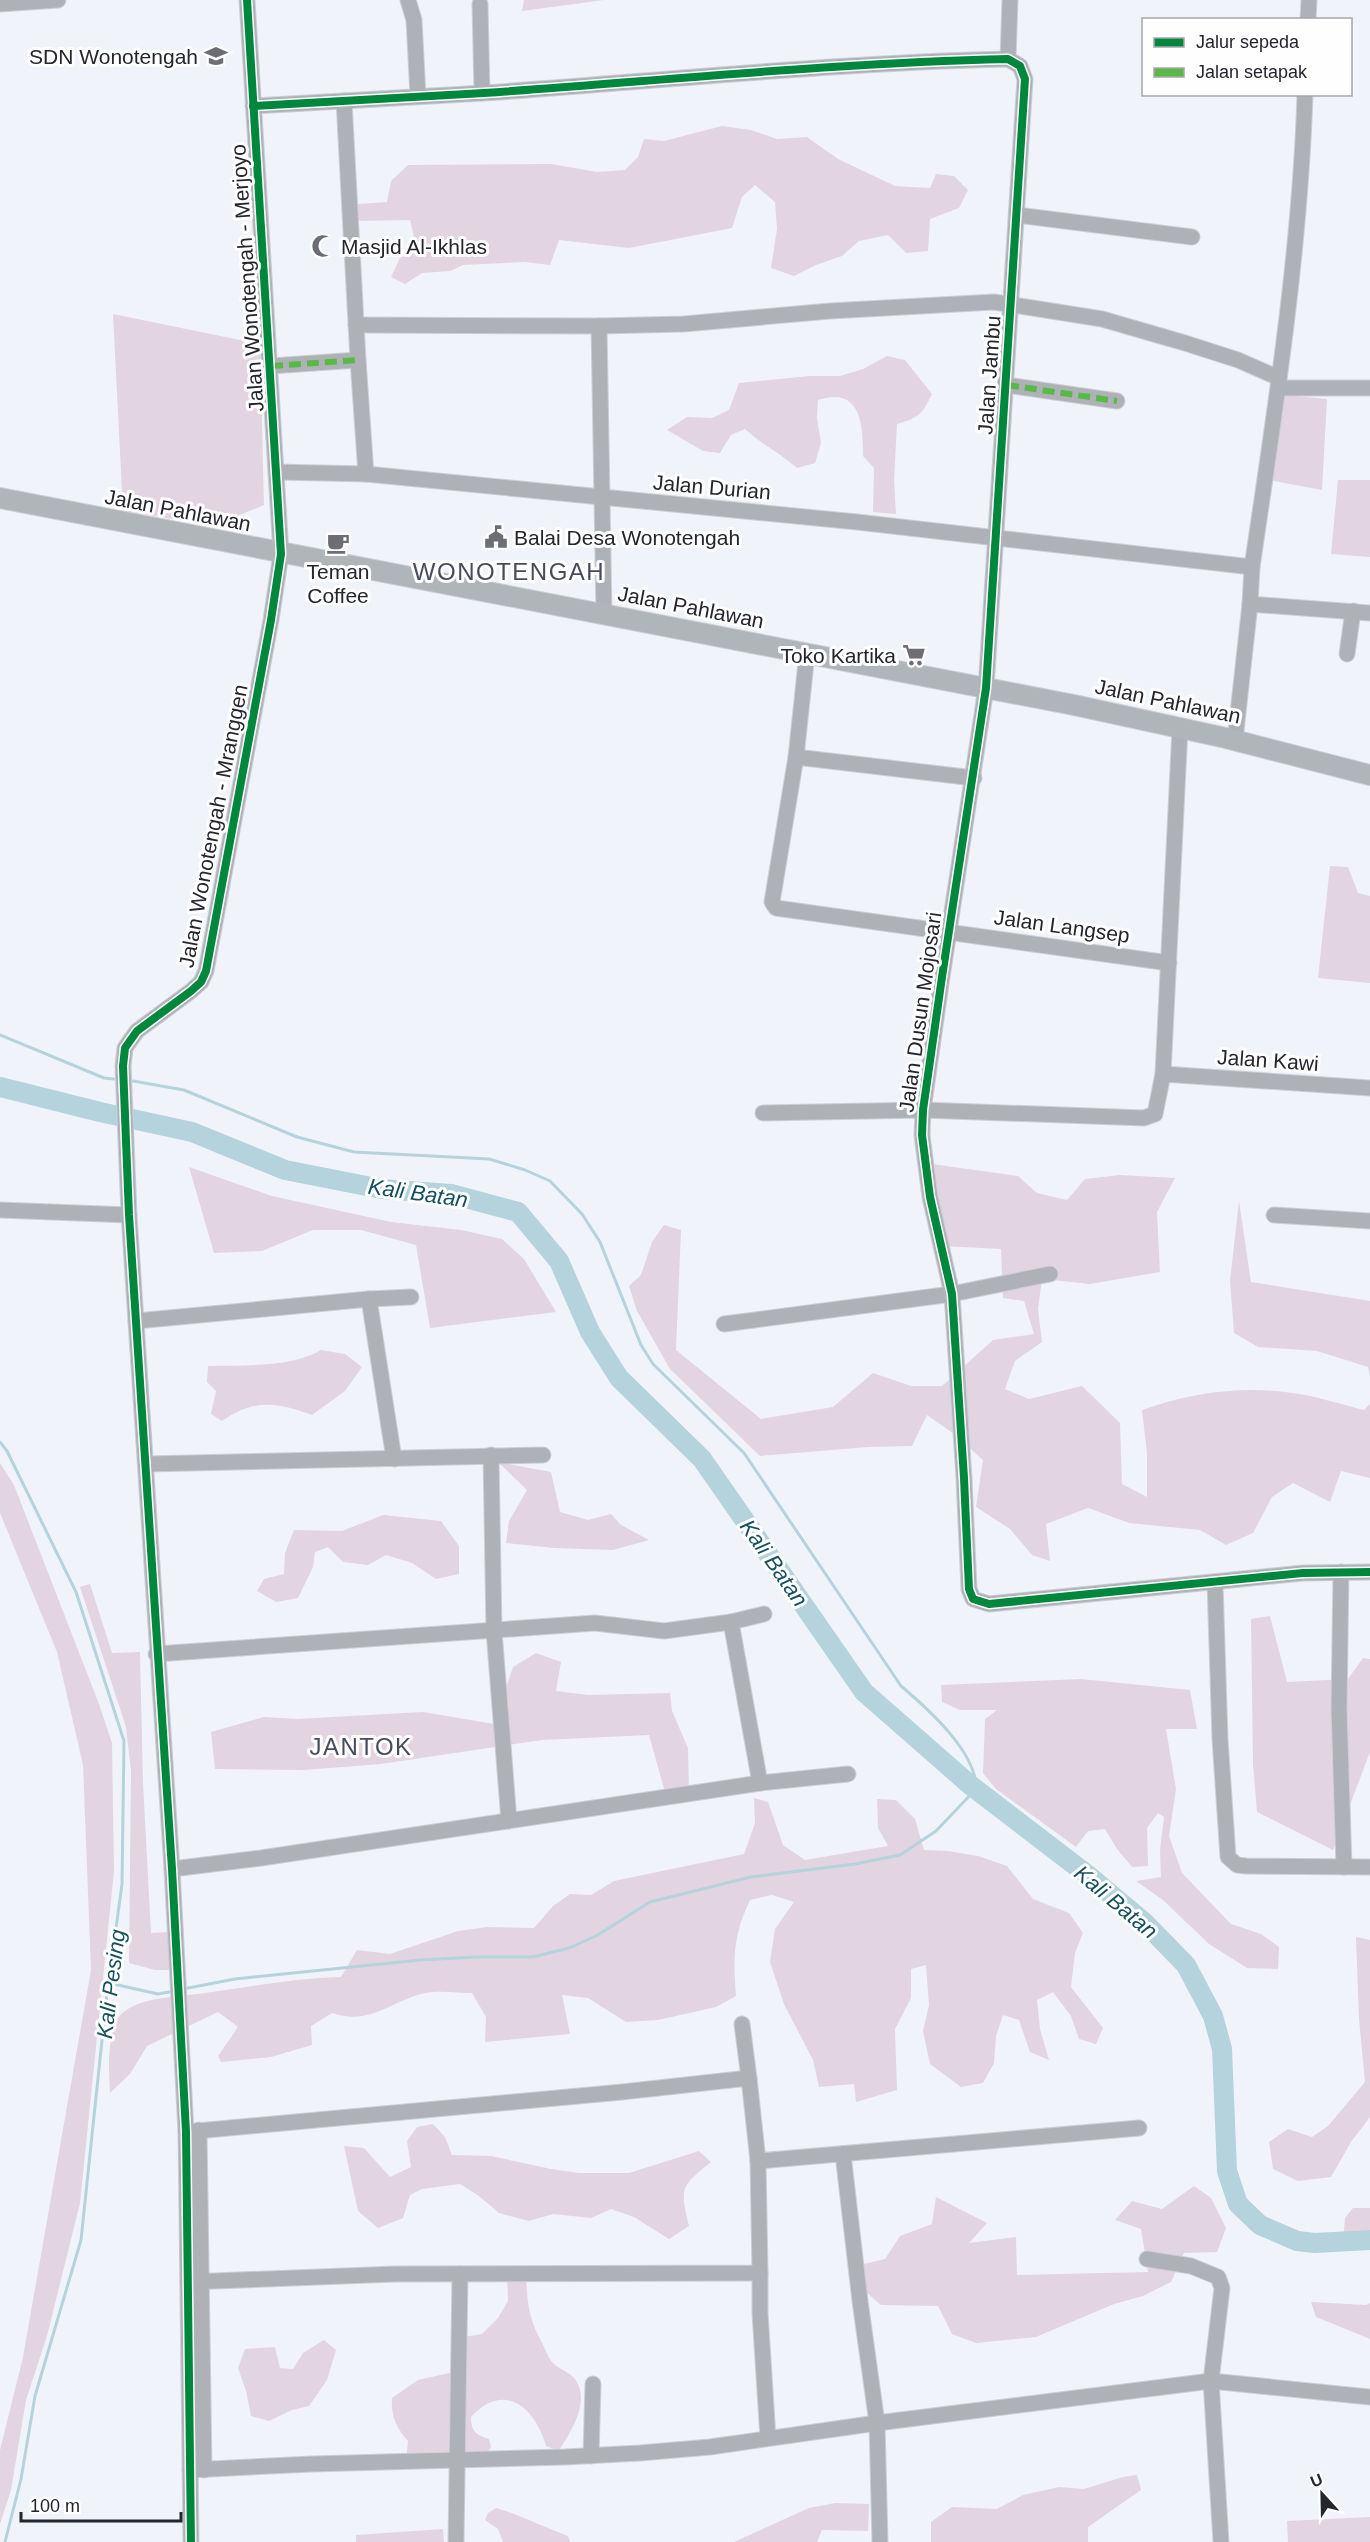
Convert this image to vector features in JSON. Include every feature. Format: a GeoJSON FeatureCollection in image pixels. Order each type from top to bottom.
{"type":"FeatureCollection","features":[{"type":"Feature","properties":{"kind":"main road","name":"Jalan Pahlawan"},"geometry":{"type":"LineString","coordinates":[[0,498],[281,554],[986,688],[1235,740],[1370,774]]}},
{"type":"Feature","properties":{"kind":"street"},"geometry":{"type":"LineString","coordinates":[[0,4],[58,0]]}},
{"type":"Feature","properties":{"kind":"street","name":"Jalan Wonotengah - Merjoyo"},"geometry":{"type":"LineString","coordinates":[[247,0],[281,554]]}},
{"type":"Feature","properties":{"kind":"street"},"geometry":{"type":"LineString","coordinates":[[408,0],[414,20],[418,96]]}},
{"type":"Feature","properties":{"kind":"street","name":"Jalan Jambu"},"geometry":{"type":"LineString","coordinates":[[986,688],[1025,79],[1014,63],[1010,0]]}},
{"type":"Feature","properties":{"kind":"street"},"geometry":{"type":"LineString","coordinates":[[1308,18],[1309,0]]}},
{"type":"Feature","properties":{"kind":"street"},"geometry":{"type":"LineString","coordinates":[[480,4],[482,93]]}},
{"type":"Feature","properties":{"kind":"street"},"geometry":{"type":"LineString","coordinates":[[253,106],[482,93],[646,80],[1014,63]]}},
{"type":"Feature","properties":{"kind":"street"},"geometry":{"type":"LineString","coordinates":[[1235,740],[1250,604],[1251,567],[1279,382],[1302,165],[1305,96]]}},
{"type":"Feature","properties":{"kind":"street"},"geometry":{"type":"LineString","coordinates":[[344,101],[366,474]]}},
{"type":"Feature","properties":{"kind":"street"},"geometry":{"type":"LineString","coordinates":[[1017,215],[1192,237]]}},
{"type":"Feature","properties":{"kind":"street"},"geometry":{"type":"LineString","coordinates":[[356,325],[684,324],[944,303],[1012,303],[1102,319],[1196,346],[1279,382],[1370,388]]}},
{"type":"Feature","properties":{"kind":"street"},"geometry":{"type":"LineString","coordinates":[[599,326],[604,615]]}},
{"type":"Feature","properties":{"kind":"street"},"geometry":{"type":"LineString","coordinates":[[271,366],[358,360]]}},
{"type":"Feature","properties":{"kind":"street"},"geometry":{"type":"LineString","coordinates":[[1007,385],[1117,400]]}},
{"type":"Feature","properties":{"kind":"street","name":"Jalan Durian"},"geometry":{"type":"LineString","coordinates":[[277,472],[366,474],[857,522],[1251,567]]}},
{"type":"Feature","properties":{"kind":"street","name":"Jalan Wonotengah - Mranggen"},"geometry":{"type":"LineString","coordinates":[[191,2542],[197,2470],[192,2131],[179,1990],[156,1654],[129,1215],[123,1065],[125,1048],[136,1030],[191,991],[201,982],[206,972],[271,620],[281,554]]}},
{"type":"Feature","properties":{"kind":"street"},"geometry":{"type":"LineString","coordinates":[[1250,604],[1370,613]]}},
{"type":"Feature","properties":{"kind":"street"},"geometry":{"type":"LineString","coordinates":[[1347,654],[1353,611]]}},
{"type":"Feature","properties":{"kind":"street"},"geometry":{"type":"LineString","coordinates":[[807,653],[796,757],[974,778]]}},
{"type":"Feature","properties":{"kind":"street","name":"Jalan Dusun Mojosari"},"geometry":{"type":"LineString","coordinates":[[986,688],[923,1110],[924,1164],[952,1294],[970,1592],[973,1599],[990,1604],[1215,1583]]}},
{"type":"Feature","properties":{"kind":"street"},"geometry":{"type":"LineString","coordinates":[[763,1113],[923,1110],[1151,1117],[1158,1109],[1163,1074],[1180,728]]}},
{"type":"Feature","properties":{"kind":"street","name":"Jalan Langsep"},"geometry":{"type":"LineString","coordinates":[[796,757],[772,902],[776,908],[1169,963]]}},
{"type":"Feature","properties":{"kind":"street","name":"Jalan Kawi"},"geometry":{"type":"LineString","coordinates":[[1163,1074],[1370,1088]]}},
{"type":"Feature","properties":{"kind":"street"},"geometry":{"type":"LineString","coordinates":[[0,1210],[129,1215]]}},
{"type":"Feature","properties":{"kind":"street"},"geometry":{"type":"LineString","coordinates":[[1274,1215],[1370,1221]]}},
{"type":"Feature","properties":{"kind":"street"},"geometry":{"type":"LineString","coordinates":[[724,1324],[952,1294],[1050,1274]]}},
{"type":"Feature","properties":{"kind":"street"},"geometry":{"type":"LineString","coordinates":[[136,1321],[411,1297]]}},
{"type":"Feature","properties":{"kind":"street"},"geometry":{"type":"LineString","coordinates":[[369,1299],[394,1458]]}},
{"type":"Feature","properties":{"kind":"street"},"geometry":{"type":"LineString","coordinates":[[490,1455],[494,1631],[509,1821]]}},
{"type":"Feature","properties":{"kind":"street"},"geometry":{"type":"LineString","coordinates":[[146,1464],[543,1455]]}},
{"type":"Feature","properties":{"kind":"street"},"geometry":{"type":"LineString","coordinates":[[1341,1572],[1339,1708],[1344,1867]]}},
{"type":"Feature","properties":{"kind":"street"},"geometry":{"type":"LineString","coordinates":[[1370,1572],[1303,1573],[1215,1583],[1220,1739],[1228,1857],[1237,1864],[1246,1866],[1370,1867]]}},
{"type":"Feature","properties":{"kind":"street"},"geometry":{"type":"LineString","coordinates":[[156,1654],[595,1623],[664,1631],[731,1622],[764,1614]]}},
{"type":"Feature","properties":{"kind":"street"},"geometry":{"type":"LineString","coordinates":[[731,1622],[760,1783]]}},
{"type":"Feature","properties":{"kind":"street"},"geometry":{"type":"LineString","coordinates":[[172,1869],[760,1783],[848,1774]]}},
{"type":"Feature","properties":{"kind":"street"},"geometry":{"type":"LineString","coordinates":[[742,2024],[758,2162],[760,2313],[768,2438]]}},
{"type":"Feature","properties":{"kind":"street"},"geometry":{"type":"LineString","coordinates":[[192,2131],[622,2092],[749,2078]]}},
{"type":"Feature","properties":{"kind":"street"},"geometry":{"type":"LineString","coordinates":[[758,2162],[1139,2128]]}},
{"type":"Feature","properties":{"kind":"street"},"geometry":{"type":"LineString","coordinates":[[843,2154],[877,2423],[880,2542]]}},
{"type":"Feature","properties":{"kind":"street"},"geometry":{"type":"LineString","coordinates":[[1147,2259],[1191,2266],[1218,2277],[1222,2288],[1211,2381],[1221,2542]]}},
{"type":"Feature","properties":{"kind":"street"},"geometry":{"type":"LineString","coordinates":[[194,2282],[395,2274],[760,2273]]}},
{"type":"Feature","properties":{"kind":"street"},"geometry":{"type":"LineString","coordinates":[[456,2542],[460,2274]]}},
{"type":"Feature","properties":{"kind":"street"},"geometry":{"type":"LineString","coordinates":[[197,2470],[312,2464],[591,2456],[710,2447],[877,2423],[1211,2381],[1370,2397]]}},
{"type":"Feature","properties":{"kind":"street"},"geometry":{"type":"LineString","coordinates":[[591,2456],[593,2384]]}},
{"type":"Feature","properties":{"kind":"shaded area"},"geometry":{"type":"Polygon","coordinates":[[[524,0],[604,0],[522,11],[524,0]]]}},
{"type":"Feature","properties":{"kind":"shaded area"},"geometry":{"type":"Polygon","coordinates":[[[722,126],[751,130],[777,139],[807,137],[838,159],[895,186],[930,188],[936,174],[954,176],[968,190],[959,208],[930,219],[928,251],[906,253],[888,235],[859,241],[842,256],[794,276],[771,268],[777,229],[775,202],[755,185],[742,197],[732,228],[629,248],[559,240],[550,265],[525,262],[463,265],[450,271],[422,273],[405,284],[391,277],[400,258],[417,249],[410,220],[356,221],[358,204],[387,202],[391,181],[408,165],[551,164],[597,172],[625,170],[638,157],[644,139],[664,141],[722,126]]]}},
{"type":"Feature","properties":{"kind":"shaded area"},"geometry":{"type":"Polygon","coordinates":[[[113,314],[260,344],[264,505],[240,515],[222,527],[123,511],[113,314]]]}},
{"type":"Feature","properties":{"kind":"shaded area"},"geometry":{"type":"Polygon","coordinates":[[[887,356],[905,360],[932,394],[919,415],[897,424],[894,480],[896,514],[873,512],[874,468],[863,456],[862,432],[857,411],[843,398],[832,397],[818,400],[817,418],[821,443],[815,463],[797,468],[745,429],[731,435],[720,453],[703,451],[667,430],[687,417],[712,418],[729,410],[739,383],[810,376],[840,376],[863,369],[887,356]]]}},
{"type":"Feature","properties":{"kind":"shaded area"},"geometry":{"type":"Polygon","coordinates":[[[1282,395],[1327,399],[1322,490],[1268,480],[1282,395]]]}},
{"type":"Feature","properties":{"kind":"shaded area"},"geometry":{"type":"Polygon","coordinates":[[[1338,480],[1370,480],[1370,557],[1331,554],[1338,480]]]}},
{"type":"Feature","properties":{"kind":"shaded area"},"geometry":{"type":"Polygon","coordinates":[[[1330,866],[1348,867],[1358,893],[1370,896],[1370,983],[1318,978],[1330,866]]]}},
{"type":"Feature","properties":{"kind":"shaded area"},"geometry":{"type":"Polygon","coordinates":[[[932,1164],[1018,1176],[1037,1193],[1067,1200],[1085,1179],[1120,1175],[1175,1178],[1157,1212],[1160,1272],[1090,1284],[1042,1279],[1038,1309],[1042,1342],[1015,1361],[1005,1389],[1029,1399],[1082,1386],[1120,1423],[1122,1484],[1147,1497],[1147,1453],[1142,1410],[1196,1395],[1235,1390],[1301,1394],[1364,1410],[1370,1404],[1370,1478],[1341,1471],[1330,1502],[1293,1483],[1272,1497],[1253,1533],[1226,1545],[1200,1530],[1129,1523],[1088,1508],[1046,1524],[1050,1561],[1032,1555],[1010,1529],[976,1507],[983,1460],[954,1434],[927,1415],[912,1446],[868,1447],[760,1456],[670,1369],[637,1311],[629,1286],[641,1275],[652,1242],[664,1225],[681,1230],[676,1350],[761,1419],[833,1407],[873,1373],[911,1386],[942,1386],[993,1340],[1034,1334],[1024,1301],[1003,1298],[1001,1249],[942,1246],[932,1164]]]}},
{"type":"Feature","properties":{"kind":"shaded area"},"geometry":{"type":"Polygon","coordinates":[[[189,1167],[272,1196],[391,1222],[461,1230],[502,1239],[524,1259],[556,1312],[430,1328],[416,1245],[361,1230],[313,1230],[262,1251],[214,1253],[189,1167]]]}},
{"type":"Feature","properties":{"kind":"shaded area"},"geometry":{"type":"Polygon","coordinates":[[[1239,1201],[1251,1282],[1370,1301],[1370,1377],[1368,1367],[1317,1351],[1258,1347],[1234,1333],[1230,1281],[1239,1201]]]}},
{"type":"Feature","properties":{"kind":"shaded area"},"geometry":{"type":"Polygon","coordinates":[[[321,1350],[345,1354],[362,1367],[345,1391],[312,1415],[276,1405],[244,1409],[222,1421],[211,1414],[216,1391],[207,1382],[208,1366],[281,1363],[309,1356],[321,1350]]]}},
{"type":"Feature","properties":{"kind":"shaded area"},"geometry":{"type":"Polygon","coordinates":[[[498,1462],[551,1472],[560,1512],[588,1520],[611,1514],[621,1525],[649,1540],[613,1550],[554,1548],[506,1543],[509,1521],[527,1490],[498,1462]]]}},
{"type":"Feature","properties":{"kind":"shaded area"},"geometry":{"type":"Polygon","coordinates":[[[0,1463],[14,1485],[112,1743],[114,1871],[80,2203],[47,2336],[26,2400],[11,2490],[0,2524],[0,2450],[23,2357],[91,1970],[83,1765],[57,1652],[0,1513],[0,1463]]]}},
{"type":"Feature","properties":{"kind":"shaded area"},"geometry":{"type":"Polygon","coordinates":[[[383,1515],[441,1521],[459,1546],[459,1574],[436,1579],[412,1563],[386,1555],[368,1565],[343,1562],[328,1547],[315,1552],[313,1567],[298,1598],[276,1602],[257,1591],[264,1579],[284,1574],[285,1553],[294,1530],[342,1531],[383,1515]]]}},
{"type":"Feature","properties":{"kind":"shaded area"},"geometry":{"type":"Polygon","coordinates":[[[90,1584],[112,1653],[140,1652],[143,1783],[151,1933],[168,1932],[170,1970],[155,1970],[129,1963],[131,1771],[126,1727],[80,1587],[90,1584]]]}},
{"type":"Feature","properties":{"kind":"shaded area"},"geometry":{"type":"Polygon","coordinates":[[[1270,1616],[1287,1682],[1348,1679],[1363,1658],[1370,1659],[1370,1752],[1333,1850],[1257,1812],[1253,1764],[1251,1619],[1270,1616]]]}},
{"type":"Feature","properties":{"kind":"shaded area"},"geometry":{"type":"Polygon","coordinates":[[[536,1653],[561,1662],[556,1691],[588,1695],[670,1693],[672,1711],[688,1748],[689,1793],[666,1796],[649,1735],[542,1740],[381,1764],[304,1770],[215,1769],[211,1732],[264,1717],[297,1719],[423,1712],[494,1724],[513,1667],[536,1653]]]}},
{"type":"Feature","properties":{"kind":"shaded area"},"geometry":{"type":"Polygon","coordinates":[[[1081,1679],[1190,1690],[1197,1729],[1166,1729],[1176,1789],[1169,1836],[1182,1873],[1231,1924],[1261,1934],[1279,1947],[1278,1969],[1247,1968],[1209,1944],[1163,1900],[1136,1881],[1161,1877],[1160,1850],[1164,1817],[1158,1813],[1147,1828],[1148,1866],[1132,1867],[1117,1849],[1105,1829],[1088,1831],[1076,1847],[996,1789],[983,1773],[985,1719],[997,1710],[960,1710],[942,1702],[941,1685],[1081,1679]]]}},
{"type":"Feature","properties":{"kind":"shaded area"},"geometry":{"type":"Polygon","coordinates":[[[754,1798],[768,1802],[783,1845],[805,1860],[888,1846],[878,1828],[877,1799],[896,1800],[915,1819],[924,1850],[978,1856],[1007,1866],[1033,1899],[1069,1913],[1083,1933],[1075,1953],[1071,1987],[1103,2028],[1096,2044],[1079,2039],[1071,2016],[1053,1992],[1037,2000],[1040,2029],[1049,2060],[1030,2052],[1019,2020],[1003,2015],[996,2036],[994,2063],[983,2083],[961,2087],[930,2064],[923,2031],[929,2005],[926,1965],[911,1969],[911,1998],[895,2029],[897,2090],[856,2102],[854,2084],[819,2087],[813,2060],[784,2004],[770,1962],[775,1929],[794,1902],[772,1895],[750,1900],[737,1936],[736,1996],[716,2007],[658,2020],[626,2022],[588,1998],[562,1995],[570,2034],[485,2042],[486,2017],[472,1993],[430,1992],[369,2014],[346,2016],[332,2013],[311,2026],[312,2045],[271,2057],[221,2062],[218,2056],[238,2027],[218,2012],[147,2046],[130,2074],[110,2093],[111,2037],[119,2017],[133,2006],[163,1998],[290,1981],[341,1977],[357,1950],[390,1954],[458,1931],[487,1927],[534,1928],[553,1906],[570,1894],[591,1895],[614,1881],[744,1854],[755,1823],[754,1798]]]}},
{"type":"Feature","properties":{"kind":"shaded area"},"geometry":{"type":"Polygon","coordinates":[[[1356,1937],[1370,1940],[1370,2117],[1351,2142],[1331,2177],[1298,2181],[1273,2169],[1269,2142],[1288,2129],[1312,2137],[1328,2126],[1365,2082],[1359,2019],[1356,1937]]]}},
{"type":"Feature","properties":{"kind":"shaded area"},"geometry":{"type":"Polygon","coordinates":[[[433,2124],[445,2137],[452,2155],[491,2156],[579,2173],[629,2173],[699,2151],[711,2162],[693,2177],[685,2189],[684,2203],[689,2226],[669,2239],[634,2217],[611,2209],[591,2218],[553,2214],[529,2221],[499,2213],[460,2184],[422,2189],[410,2195],[403,2218],[378,2228],[358,2211],[344,2146],[364,2148],[390,2177],[411,2167],[407,2141],[417,2127],[433,2124]]]}},
{"type":"Feature","properties":{"kind":"shaded area"},"geometry":{"type":"Polygon","coordinates":[[[1194,2186],[1211,2198],[1226,2228],[1217,2252],[1184,2253],[1171,2282],[1143,2296],[1114,2304],[1036,2337],[976,2343],[952,2334],[938,2306],[881,2305],[861,2288],[864,2264],[885,2259],[900,2236],[932,2224],[936,2197],[987,2223],[969,2243],[1016,2237],[1017,2275],[1148,2272],[1141,2229],[1115,2220],[1132,2201],[1162,2209],[1194,2186]]]}},
{"type":"Feature","properties":{"kind":"shaded area"},"geometry":{"type":"Polygon","coordinates":[[[1353,2208],[1370,2208],[1370,2240],[1343,2242],[1345,2218],[1353,2208]]]}},
{"type":"Feature","properties":{"kind":"shaded area"},"geometry":{"type":"Polygon","coordinates":[[[507,2274],[526,2274],[529,2307],[535,2329],[552,2362],[572,2376],[579,2387],[580,2405],[574,2425],[559,2451],[546,2446],[541,2432],[526,2410],[517,2403],[506,2400],[495,2401],[483,2406],[471,2417],[475,2432],[489,2439],[491,2447],[487,2453],[406,2461],[408,2441],[395,2421],[392,2398],[418,2380],[458,2371],[458,2338],[482,2334],[498,2318],[508,2301],[507,2274]]]}},
{"type":"Feature","properties":{"kind":"shaded area"},"geometry":{"type":"Polygon","coordinates":[[[1311,2302],[1366,2305],[1370,2303],[1370,2339],[1316,2317],[1311,2302]]]}},
{"type":"Feature","properties":{"kind":"shaded area"},"geometry":{"type":"Polygon","coordinates":[[[324,2340],[336,2350],[327,2380],[309,2406],[292,2410],[269,2421],[251,2416],[238,2368],[245,2349],[275,2347],[280,2368],[293,2369],[303,2353],[324,2340]]]}},
{"type":"Feature","properties":{"kind":"shaded area"},"geometry":{"type":"Polygon","coordinates":[[[1137,2475],[1141,2490],[1088,2527],[1088,2542],[931,2542],[931,2522],[952,2507],[997,2509],[1023,2495],[1059,2487],[1084,2489],[1137,2475]]]}},
{"type":"Feature","properties":{"kind":"shaded area"},"geometry":{"type":"Polygon","coordinates":[[[835,2503],[869,2504],[868,2531],[822,2530],[817,2542],[734,2542],[809,2508],[835,2503]]]}},
{"type":"Feature","properties":{"kind":"shaded area"},"geometry":{"type":"Polygon","coordinates":[[[496,2508],[568,2536],[570,2542],[503,2542],[498,2529],[485,2520],[488,2513],[496,2508]]]}},
{"type":"Feature","properties":{"kind":"shaded area"},"geometry":{"type":"Polygon","coordinates":[[[1370,2517],[1370,2542],[1288,2542],[1287,2521],[1370,2517]]]}},
{"type":"Feature","properties":{"kind":"shaded area"},"geometry":{"type":"Polygon","coordinates":[[[443,2529],[444,2542],[356,2542],[356,2535],[443,2529]]]}},
{"type":"Feature","properties":{"kind":"waterway"},"geometry":{"type":"LineString","coordinates":[[0,1035],[104,1078],[114,1079]]}},
{"type":"Feature","properties":{"kind":"waterway"},"geometry":{"type":"LineString","coordinates":[[133,1081],[184,1090],[297,1137],[354,1152],[489,1159],[525,1170],[550,1181],[582,1214],[600,1242],[641,1345],[653,1364],[744,1453],[901,1686],[924,1706],[960,1746],[974,1775],[976,1789],[936,1831],[900,1855],[855,1864],[751,1877],[650,1902],[596,1936],[569,1948],[533,1957],[420,1960],[235,1979],[183,1989]]}},
{"type":"Feature","properties":{"kind":"waterway","name":"Kali Batan"},"geometry":{"type":"LineString","coordinates":[[0,1087],[192,1132],[285,1170],[382,1189],[451,1194],[518,1212],[559,1261],[590,1332],[619,1378],[702,1459],[864,1692],[969,1784],[1089,1876],[1145,1923],[1186,1965],[1213,2016],[1222,2049],[1227,2171],[1238,2204],[1260,2225],[1297,2241],[1315,2243],[1370,2240]]}},
{"type":"Feature","properties":{"kind":"waterway","name":"Kali Pesing"},"geometry":{"type":"LineString","coordinates":[[0,1442],[7,1451],[76,1592],[124,1741],[122,1884],[106,2002],[81,2240],[35,2396],[21,2479],[5,2542]]}},
{"type":"Feature","properties":{"kind":"waterway"},"geometry":{"type":"LineString","coordinates":[[109,1983],[158,1994],[174,1991]]}},
{"type":"Feature","properties":{"kind":"marked path"},"geometry":{"type":"LineString","coordinates":[[271,366],[358,360]]}},
{"type":"Feature","properties":{"kind":"marked path"},"geometry":{"type":"LineString","coordinates":[[1007,385],[1117,401]]}},
{"type":"Feature","properties":{"kind":"cycle path"},"geometry":{"type":"LineString","coordinates":[[191,2542],[186,2132],[172,1869],[129,1215],[123,1066],[125,1048],[137,1031],[191,991],[201,982],[206,971],[271,620],[281,554],[247,0]]}},
{"type":"Feature","properties":{"kind":"cycle path"},"geometry":{"type":"LineString","coordinates":[[253,106],[484,93],[877,64],[1008,59],[1020,66],[1025,79],[986,688],[942,977],[923,1110],[922,1135],[930,1197],[952,1294],[969,1589],[973,1599],[989,1604],[1303,1573],[1370,1572]]}},
{"type":"Feature","properties":{"kind":"place","name":"SDN Wonotengah"},"geometry":{"type":"Point","coordinates":[216,56]}},
{"type":"Feature","properties":{"kind":"place","name":"Masjid Al-Ikhlas"},"geometry":{"type":"Point","coordinates":[323,246]}},
{"type":"Feature","properties":{"kind":"place","name":"Balai Desa Wonotengah"},"geometry":{"type":"Point","coordinates":[496,537]}},
{"type":"Feature","properties":{"kind":"place","name":"Teman Coffee"},"geometry":{"type":"Point","coordinates":[338,543]}},
{"type":"Feature","properties":{"kind":"place","name":"Toko Kartika"},"geometry":{"type":"Point","coordinates":[914,655]}},
{"type":"Feature","properties":{"kind":"district","name":"WONOTENGAH"},"geometry":{"type":"Point","coordinates":[509,571]}},
{"type":"Feature","properties":{"kind":"district","name":"JANTOK"},"geometry":{"type":"Point","coordinates":[361,1746]}}]}
